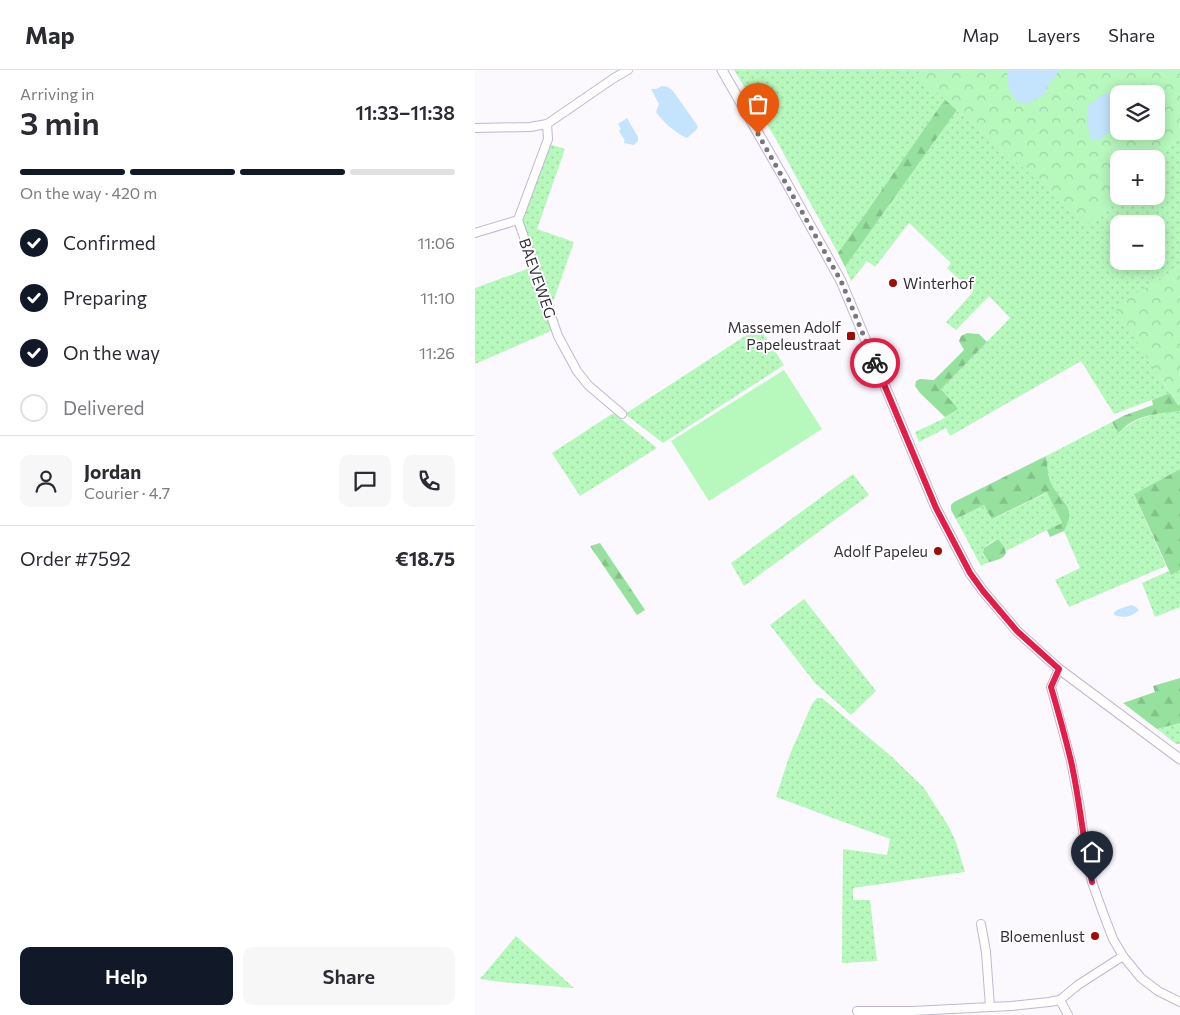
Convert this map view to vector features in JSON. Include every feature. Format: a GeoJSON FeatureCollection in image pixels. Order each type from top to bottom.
{"type":"FeatureCollection","features":[{"type":"Feature","properties":{"kind":"street"},"geometry":{"type":"LineString","coordinates":[[475,128],[530,127],[547,124],[628,70]]}},
{"type":"Feature","properties":{"kind":"street"},"geometry":{"type":"LineString","coordinates":[[722,70],[841,281],[936,508],[970,573],[1017,631],[1059,669],[1180,759]]}},
{"type":"Feature","properties":{"kind":"street","name":"BAEVEWEG"},"geometry":{"type":"LineString","coordinates":[[547,124],[549,139],[518,220],[558,336],[587,385],[622,414]]}},
{"type":"Feature","properties":{"kind":"street"},"geometry":{"type":"LineString","coordinates":[[475,233],[518,220]]}},
{"type":"Feature","properties":{"kind":"street"},"geometry":{"type":"LineString","coordinates":[[1059,669],[1051,687],[1071,761],[1092,882],[1102,910],[1113,939],[1123,956],[1141,978],[1158,991],[1180,1002]]}},
{"type":"Feature","properties":{"kind":"street"},"geometry":{"type":"LineString","coordinates":[[981,924],[986,952],[990,1006]]}},
{"type":"Feature","properties":{"kind":"street"},"geometry":{"type":"LineString","coordinates":[[857,1011],[912,1011],[1060,1000],[1078,985],[1123,956]]}},
{"type":"Feature","properties":{"kind":"street"},"geometry":{"type":"LineString","coordinates":[[1060,1000],[1068,1015]]}},
{"type":"Feature","properties":{"kind":"green space"},"geometry":{"type":"Polygon","coordinates":[[[734,70],[924,70],[919,76],[945,99],[838,253],[777,141],[734,70]]]}},
{"type":"Feature","properties":{"kind":"green space"},"geometry":{"type":"Polygon","coordinates":[[[924,70],[1180,70],[1180,137],[1165,151],[1110,150],[1110,202],[1087,224],[918,76],[924,70]]]}},
{"type":"Feature","properties":{"kind":"green space"},"geometry":{"type":"Polygon","coordinates":[[[945,99],[957,110],[845,267],[838,253],[945,99]]]}},
{"type":"Feature","properties":{"kind":"green space"},"geometry":{"type":"Polygon","coordinates":[[[957,110],[1087,223],[1110,202],[1110,205],[1165,205],[1165,151],[1180,137],[1180,266],[1115,307],[1170,393],[1114,414],[1081,361],[950,436],[946,428],[919,442],[915,432],[941,420],[957,409],[941,389],[1010,318],[989,296],[956,330],[946,322],[973,292],[947,268],[951,263],[909,223],[875,267],[867,261],[851,281],[845,267],[957,110]]]}},
{"type":"Feature","properties":{"kind":"green space"},"geometry":{"type":"Polygon","coordinates":[[[549,144],[565,149],[537,229],[574,242],[551,308],[522,218],[549,144]]]}},
{"type":"Feature","properties":{"kind":"green space"},"geometry":{"type":"Polygon","coordinates":[[[1180,266],[1180,404],[1178,405],[1114,307],[1180,266]]]}},
{"type":"Feature","properties":{"kind":"green space"},"geometry":{"type":"Polygon","coordinates":[[[530,268],[553,330],[475,364],[475,288],[530,268]]]}},
{"type":"Feature","properties":{"kind":"green space"},"geometry":{"type":"Polygon","coordinates":[[[759,327],[784,365],[663,443],[625,414],[759,327]]]}},
{"type":"Feature","properties":{"kind":"green space"},"geometry":{"type":"Polygon","coordinates":[[[967,333],[979,334],[987,342],[941,389],[958,409],[945,417],[920,393],[915,386],[916,381],[920,379],[934,380],[964,350],[959,341],[961,336],[967,333]]]}},
{"type":"Feature","properties":{"kind":"green space"},"geometry":{"type":"Polygon","coordinates":[[[784,370],[822,429],[709,501],[671,441],[784,370]]]}},
{"type":"Feature","properties":{"kind":"green space"},"geometry":{"type":"Polygon","coordinates":[[[1170,393],[1178,405],[1180,404],[1180,411],[1154,414],[1136,420],[1118,433],[1112,422],[1153,405],[1152,400],[1170,393]]]}},
{"type":"Feature","properties":{"kind":"green space"},"geometry":{"type":"Polygon","coordinates":[[[1180,411],[1180,469],[1134,494],[1166,566],[1069,607],[1055,580],[1080,568],[1064,531],[1068,523],[1069,510],[1051,483],[1046,456],[1112,422],[1118,433],[1125,427],[1147,416],[1180,411]]]}},
{"type":"Feature","properties":{"kind":"green space"},"geometry":{"type":"Polygon","coordinates":[[[612,414],[615,414],[657,448],[580,496],[552,453],[612,414]]]}},
{"type":"Feature","properties":{"kind":"green space"},"geometry":{"type":"Polygon","coordinates":[[[1046,456],[1051,483],[1069,510],[1068,523],[1064,531],[1050,537],[1047,530],[1062,523],[1047,492],[992,519],[984,505],[956,519],[951,510],[951,505],[954,502],[1046,456]]]}},
{"type":"Feature","properties":{"kind":"green space"},"geometry":{"type":"Polygon","coordinates":[[[1180,469],[1180,570],[1171,575],[1134,494],[1180,469]]]}},
{"type":"Feature","properties":{"kind":"green space"},"geometry":{"type":"Polygon","coordinates":[[[853,474],[869,495],[744,586],[731,563],[853,474]]]}},
{"type":"Feature","properties":{"kind":"green space"},"geometry":{"type":"Polygon","coordinates":[[[1048,492],[1062,524],[1006,551],[998,539],[991,542],[984,548],[983,554],[989,562],[981,566],[956,519],[984,505],[993,519],[1048,492]]]}},
{"type":"Feature","properties":{"kind":"green space"},"geometry":{"type":"Polygon","coordinates":[[[998,539],[1005,548],[1005,555],[1000,559],[989,562],[983,553],[984,548],[998,539]]]}},
{"type":"Feature","properties":{"kind":"green space"},"geometry":{"type":"Polygon","coordinates":[[[600,543],[645,610],[637,615],[590,546],[600,543]]]}},
{"type":"Feature","properties":{"kind":"green space"},"geometry":{"type":"Polygon","coordinates":[[[1180,570],[1180,607],[1155,617],[1142,583],[1169,571],[1171,574],[1180,570]]]}},
{"type":"Feature","properties":{"kind":"green space"},"geometry":{"type":"Polygon","coordinates":[[[804,599],[876,691],[851,715],[815,683],[770,625],[804,599]]]}},
{"type":"Feature","properties":{"kind":"green space"},"geometry":{"type":"Polygon","coordinates":[[[1180,678],[1180,723],[1157,729],[1123,703],[1155,692],[1153,686],[1180,678]]]}},
{"type":"Feature","properties":{"kind":"green space"},"geometry":{"type":"Polygon","coordinates":[[[817,698],[822,698],[892,757],[924,788],[949,827],[956,842],[965,872],[853,888],[853,900],[870,900],[877,961],[842,963],[843,849],[887,855],[890,839],[776,797],[790,754],[812,704],[817,698]]]}},
{"type":"Feature","properties":{"kind":"green space"},"geometry":{"type":"Polygon","coordinates":[[[1180,723],[1180,744],[1176,744],[1157,729],[1180,723]]]}},
{"type":"Feature","properties":{"kind":"green space"},"geometry":{"type":"Polygon","coordinates":[[[516,936],[574,988],[480,979],[516,936]]]}},
{"type":"Feature","properties":{"kind":"water"},"geometry":{"type":"Polygon","coordinates":[[[1008,70],[1060,70],[1049,84],[1044,95],[1028,103],[1017,102],[1012,94],[1008,83],[1008,70]]]}},
{"type":"Feature","properties":{"kind":"water"},"geometry":{"type":"Polygon","coordinates":[[[662,86],[668,87],[673,91],[698,127],[687,138],[670,127],[656,112],[659,104],[651,89],[662,86]]]}},
{"type":"Feature","properties":{"kind":"water"},"geometry":{"type":"Polygon","coordinates":[[[1110,93],[1110,131],[1100,140],[1091,139],[1087,124],[1087,107],[1101,95],[1110,93]]]}},
{"type":"Feature","properties":{"kind":"water"},"geometry":{"type":"Polygon","coordinates":[[[627,118],[638,137],[638,141],[634,145],[624,143],[625,141],[619,131],[621,129],[618,124],[627,118]]]}},
{"type":"Feature","properties":{"kind":"water"},"geometry":{"type":"Polygon","coordinates":[[[1131,605],[1139,610],[1133,615],[1120,617],[1114,615],[1114,612],[1119,609],[1131,605]]]}},
{"type":"Feature","properties":{"kind":"way so far"},"geometry":{"type":"LineString","coordinates":[[758,134],[841,281],[875,363]]}},
{"type":"Feature","properties":{"kind":"place","name":"Winterhof"},"geometry":{"type":"Point","coordinates":[893,283]}},
{"type":"Feature","properties":{"kind":"place","name":"Massemen Adolf Papeleustraat"},"geometry":{"type":"Point","coordinates":[851,336]}},
{"type":"Feature","properties":{"kind":"place","name":"Adolf Papeleu"},"geometry":{"type":"Point","coordinates":[938,551]}},
{"type":"Feature","properties":{"kind":"place","name":"Bloemenlust"},"geometry":{"type":"Point","coordinates":[1095,936]}},
{"type":"Feature","properties":{"kind":"route"},"geometry":{"type":"LineString","coordinates":[[875,363],[936,508],[970,573],[1017,631],[1059,669],[1051,687],[1071,761],[1092,882]]}}]}
